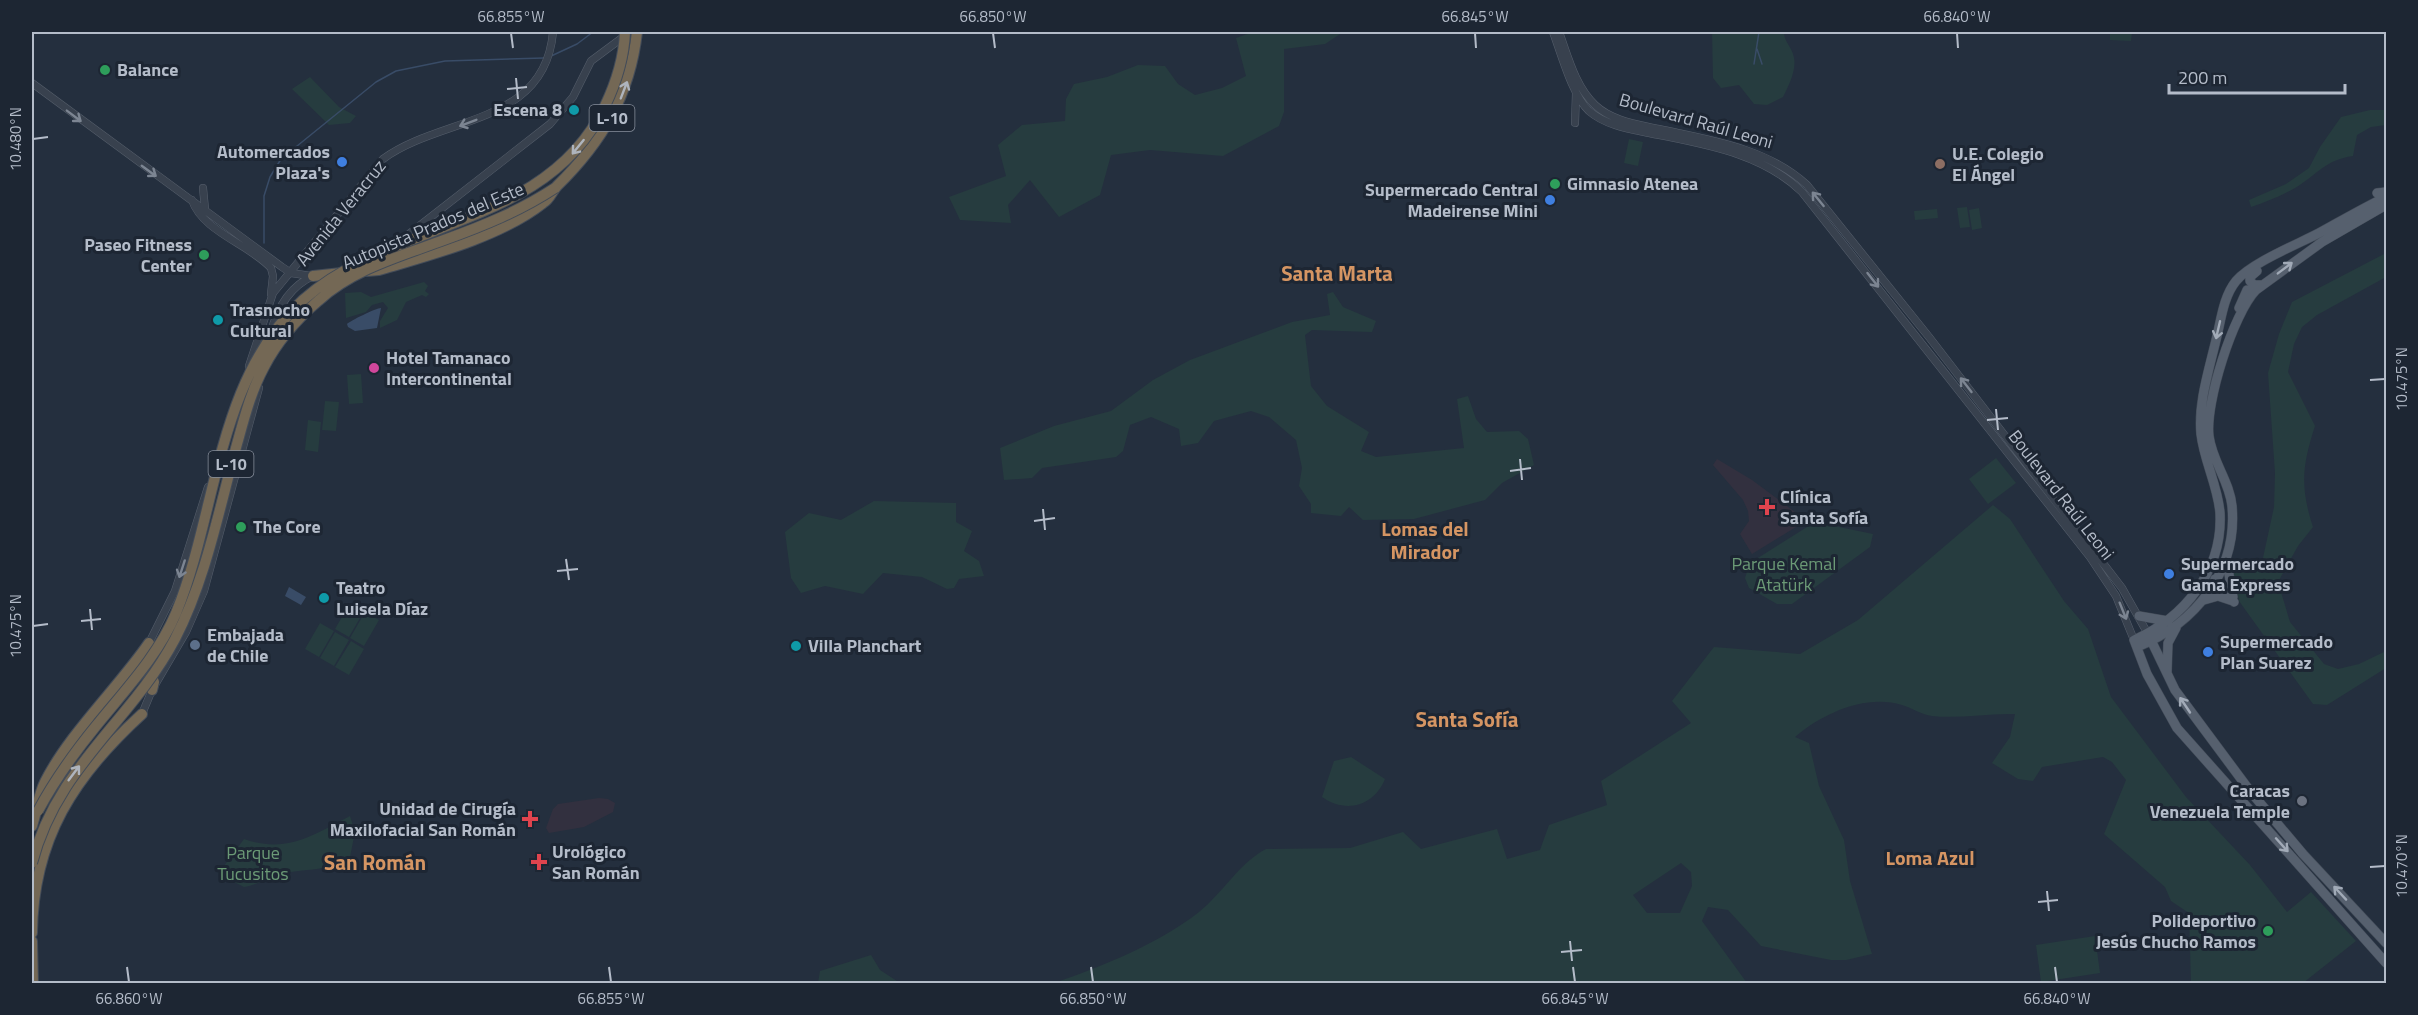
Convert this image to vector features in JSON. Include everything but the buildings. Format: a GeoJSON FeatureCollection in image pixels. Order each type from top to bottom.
{"type":"FeatureCollection","features":[{"type":"Feature","properties":{"kind":"highway","name":"Autopista Prados del Este"},"geometry":{"type":"LineString","coordinates":[[32,826],[71,757],[152,658],[176,613],[192,567],[235,412],[245,385],[267,342],[303,300],[352,267],[511,199],[565,162],[599,117],[609,97],[621,61],[627,32]]}},
{"type":"Feature","properties":{"kind":"highway","name":"Autopista Prados del Este"},"geometry":{"type":"LineString","coordinates":[[32,863],[42,830],[59,795],[159,666],[179,630],[200,576],[245,416],[263,368],[276,347],[304,314],[337,286],[385,262],[495,220],[555,188],[584,159],[612,118],[631,71],[637,32]]}},
{"type":"Feature","properties":{"kind":"highway","name":"L-10"},"geometry":{"type":"LineString","coordinates":[[312,276],[379,270],[419,259],[508,224],[544,203],[555,188]]}},
{"type":"Feature","properties":{"kind":"highway","name":"L-10"},"geometry":{"type":"LineString","coordinates":[[267,357],[297,300],[322,281],[353,272]]}},
{"type":"Feature","properties":{"kind":"highway","name":"L-10"},"geometry":{"type":"LineString","coordinates":[[38,812],[38,797],[54,765],[149,643]]}},
{"type":"Feature","properties":{"kind":"highway"},"geometry":{"type":"LineString","coordinates":[[129,671],[142,667],[149,670],[154,681],[152,690]]}},
{"type":"Feature","properties":{"kind":"highway"},"geometry":{"type":"LineString","coordinates":[[32,933],[34,886],[52,826],[69,798],[115,739],[142,714]]}},
{"type":"Feature","properties":{"kind":"highway"},"geometry":{"type":"LineString","coordinates":[[32,940],[33,984]]}},
{"type":"Feature","properties":{"kind":"main road"},"geometry":{"type":"LineString","coordinates":[[2234,602],[2214,580],[2225,528],[2203,446],[2201,427],[2210,368],[2226,300],[2236,281],[2384,194]]}},
{"type":"Feature","properties":{"kind":"main road"},"geometry":{"type":"LineString","coordinates":[[2237,325],[2236,318],[2241,302],[2250,292],[2322,242],[2386,205]]}},
{"type":"Feature","properties":{"kind":"main road"},"geometry":{"type":"LineString","coordinates":[[2263,285],[2254,285],[2250,277],[2275,256]]}},
{"type":"Feature","properties":{"kind":"main road"},"geometry":{"type":"LineString","coordinates":[[2236,281],[2250,292]]}},
{"type":"Feature","properties":{"kind":"main road"},"geometry":{"type":"LineString","coordinates":[[2168,677],[2168,643],[2180,624],[2217,583],[2223,571],[2232,507],[2213,454],[2209,417],[2217,377],[2250,292]]}},
{"type":"Feature","properties":{"kind":"main road"},"geometry":{"type":"LineString","coordinates":[[2226,300],[2235,293],[2241,302]]}},
{"type":"Feature","properties":{"kind":"main road"},"geometry":{"type":"LineString","coordinates":[[2149,638],[2186,605],[2202,583],[2215,551],[2220,513]]}},
{"type":"Feature","properties":{"kind":"main road"},"geometry":{"type":"LineString","coordinates":[[2227,551],[2229,580],[2234,602]]}},
{"type":"Feature","properties":{"kind":"main road"},"geometry":{"type":"LineString","coordinates":[[2199,603],[2218,596],[2234,602]]}},
{"type":"Feature","properties":{"kind":"main road"},"geometry":{"type":"LineString","coordinates":[[2139,616],[2168,621]]}},
{"type":"Feature","properties":{"kind":"main road"},"geometry":{"type":"LineString","coordinates":[[2135,644],[2180,624]]}},
{"type":"Feature","properties":{"kind":"main road","name":"Boulevard Raúl Leoni"},"geometry":{"type":"LineString","coordinates":[[2149,638],[2168,677],[2189,710],[2256,799],[2303,854],[2386,943]]}},
{"type":"Feature","properties":{"kind":"main road","name":"Boulevard Raúl Leoni"},"geometry":{"type":"LineString","coordinates":[[2135,644],[2147,674],[2177,728],[2386,963]]}},
{"type":"Feature","properties":{"kind":"street","name":"Avenida Veracruz"},"geometry":{"type":"LineString","coordinates":[[291,273],[383,159],[402,147],[479,119],[516,99],[534,82],[546,63],[553,32]]}},
{"type":"Feature","properties":{"kind":"street","name":"L-10"},"geometry":{"type":"LineString","coordinates":[[240,459],[267,357],[270,335],[280,306],[297,285],[312,276],[348,265],[411,234],[550,124],[573,97],[591,61],[627,32]]}},
{"type":"Feature","properties":{"kind":"street","name":"Boulevard Raúl Leoni"},"geometry":{"type":"LineString","coordinates":[[1553,32],[1576,90],[1589,111],[1603,120],[1752,158],[1783,175],[1797,187],[2090,557],[2116,596],[2135,644]]}},
{"type":"Feature","properties":{"kind":"street","name":"Boulevard Raúl Leoni"},"geometry":{"type":"LineString","coordinates":[[1558,32],[1581,87],[1603,110],[1626,122],[1762,155],[1785,167],[1807,185],[1936,346],[2122,588],[2149,638]]}},
{"type":"Feature","properties":{"kind":"street"},"geometry":{"type":"LineString","coordinates":[[32,83],[291,273]]}},
{"type":"Feature","properties":{"kind":"street"},"geometry":{"type":"LineString","coordinates":[[1575,123],[1576,90]]}},
{"type":"Feature","properties":{"kind":"street"},"geometry":{"type":"LineString","coordinates":[[203,188],[205,208]]}},
{"type":"Feature","properties":{"kind":"street"},"geometry":{"type":"LineString","coordinates":[[192,200],[195,209],[210,223],[271,268],[273,276],[269,301]]}},
{"type":"Feature","properties":{"kind":"street","name":"L-10"},"geometry":{"type":"LineString","coordinates":[[149,643],[175,591],[269,301],[291,273],[312,276]]}},
{"type":"Feature","properties":{"kind":"street"},"geometry":{"type":"LineString","coordinates":[[142,714],[152,690],[186,632],[204,591],[240,459],[226,452],[243,392],[243,382]]}},
{"type":"Feature","properties":{"kind":"street"},"geometry":{"type":"LineString","coordinates":[[218,453],[227,455],[233,463],[225,515]]}},
{"type":"Feature","properties":{"kind":"street"},"geometry":{"type":"LineString","coordinates":[[149,643],[145,658],[149,665],[160,669],[166,665]]}},
{"type":"Feature","properties":{"kind":"shaded area","name":"Clínica Santa Sofía"},"geometry":{"type":"Polygon","coordinates":[[[1717,459],[1752,480],[1795,512],[1814,516],[1752,554],[1740,534],[1749,521],[1748,511],[1743,500],[1713,465],[1717,459]]]}},
{"type":"Feature","properties":{"kind":"shaded area"},"geometry":{"type":"Polygon","coordinates":[[[599,798],[615,803],[613,812],[584,827],[549,833],[546,828],[553,809],[558,804],[599,798]]]}},
{"type":"Feature","properties":{"kind":"green space"},"geometry":{"type":"Polygon","coordinates":[[[1253,32],[1343,32],[1325,44],[1284,49],[1284,112],[1279,126],[1223,156],[1150,150],[1111,155],[1100,195],[1059,217],[1030,180],[1008,205],[1011,223],[960,220],[949,197],[1006,176],[998,145],[1022,125],[1065,121],[1066,99],[1074,84],[1107,77],[1138,65],[1165,66],[1178,84],[1195,95],[1222,88],[1246,76],[1236,38],[1253,32]]]}},
{"type":"Feature","properties":{"kind":"green space"},"geometry":{"type":"Polygon","coordinates":[[[1712,32],[1784,32],[1793,54],[1794,65],[1783,97],[1767,105],[1754,104],[1739,85],[1721,88],[1713,78],[1712,32]]]}},
{"type":"Feature","properties":{"kind":"green space"},"geometry":{"type":"Polygon","coordinates":[[[2110,32],[2132,32],[2131,41],[2110,40],[2110,32]]]}},
{"type":"Feature","properties":{"kind":"green space"},"geometry":{"type":"Polygon","coordinates":[[[310,77],[339,107],[356,116],[350,123],[329,125],[292,89],[310,77]]]}},
{"type":"Feature","properties":{"kind":"green space"},"geometry":{"type":"Polygon","coordinates":[[[2370,110],[2386,110],[2386,125],[2371,127],[2357,135],[2353,156],[2328,164],[2295,188],[2251,207],[2249,200],[2286,184],[2309,168],[2320,147],[2341,117],[2370,110]]]}},
{"type":"Feature","properties":{"kind":"green space"},"geometry":{"type":"Polygon","coordinates":[[[1629,139],[1643,142],[1638,166],[1624,163],[1629,139]]]}},
{"type":"Feature","properties":{"kind":"green space"},"geometry":{"type":"Polygon","coordinates":[[[1967,207],[1970,227],[1960,228],[1957,208],[1967,207]]]}},
{"type":"Feature","properties":{"kind":"green space"},"geometry":{"type":"Polygon","coordinates":[[[1979,208],[1982,228],[1972,230],[1969,210],[1979,208]]]}},
{"type":"Feature","properties":{"kind":"green space"},"geometry":{"type":"Polygon","coordinates":[[[1937,209],[1938,218],[1915,220],[1914,211],[1937,209]]]}},
{"type":"Feature","properties":{"kind":"green space"},"geometry":{"type":"Polygon","coordinates":[[[2386,253],[2386,277],[2317,315],[2302,327],[2294,344],[2288,372],[2315,426],[2307,453],[2304,476],[2306,500],[2313,527],[2298,546],[2278,582],[2290,622],[2324,664],[2338,669],[2359,664],[2386,651],[2386,668],[2327,705],[2313,704],[2239,601],[2231,562],[2261,567],[2274,507],[2275,473],[2268,373],[2279,334],[2292,302],[2386,253]]]}},
{"type":"Feature","properties":{"kind":"green space"},"geometry":{"type":"Polygon","coordinates":[[[424,282],[428,286],[425,291],[429,294],[426,297],[422,295],[406,302],[397,320],[380,328],[380,321],[388,308],[383,302],[372,305],[366,312],[346,318],[345,293],[361,292],[371,297],[424,282]]]}},
{"type":"Feature","properties":{"kind":"green space"},"geometry":{"type":"Polygon","coordinates":[[[1333,292],[1343,307],[1376,321],[1372,332],[1312,330],[1305,335],[1311,386],[1327,406],[1369,432],[1361,451],[1376,457],[1464,448],[1457,399],[1468,396],[1476,419],[1487,432],[1519,431],[1528,439],[1534,465],[1502,483],[1485,500],[1414,519],[1363,520],[1349,507],[1341,516],[1311,513],[1311,504],[1299,486],[1302,468],[1296,440],[1269,417],[1251,411],[1214,421],[1198,443],[1181,446],[1179,429],[1151,417],[1130,425],[1123,451],[1116,457],[1042,468],[1032,478],[1004,480],[1000,448],[1054,426],[1111,411],[1153,380],[1190,360],[1292,322],[1330,315],[1327,294],[1333,292]]]}},
{"type":"Feature","properties":{"kind":"green space"},"geometry":{"type":"Polygon","coordinates":[[[361,374],[363,403],[349,404],[347,375],[361,374]]]}},
{"type":"Feature","properties":{"kind":"green space"},"geometry":{"type":"Polygon","coordinates":[[[325,401],[339,402],[336,431],[322,430],[325,401]]]}},
{"type":"Feature","properties":{"kind":"green space"},"geometry":{"type":"Polygon","coordinates":[[[308,420],[321,422],[318,452],[305,450],[308,420]]]}},
{"type":"Feature","properties":{"kind":"green space"},"geometry":{"type":"Polygon","coordinates":[[[1996,458],[2016,483],[1988,504],[1969,479],[1996,458]]]}},
{"type":"Feature","properties":{"kind":"green space"},"geometry":{"type":"Polygon","coordinates":[[[874,501],[956,503],[956,522],[972,531],[964,551],[979,561],[984,576],[959,579],[954,588],[947,589],[922,577],[883,573],[863,594],[825,586],[801,593],[791,578],[785,532],[809,513],[841,520],[874,501]]]}},
{"type":"Feature","properties":{"kind":"green space"},"geometry":{"type":"Polygon","coordinates":[[[1993,505],[2010,519],[2064,601],[2088,629],[2111,697],[2186,797],[2250,865],[2287,912],[2311,892],[2356,941],[2303,983],[2191,983],[2189,913],[2171,901],[2165,887],[2104,834],[2126,780],[2112,762],[2103,757],[2042,767],[2033,781],[2018,779],[1992,763],[2010,737],[2015,714],[1932,716],[1902,705],[1874,702],[1832,713],[1795,737],[1809,743],[1819,786],[1844,840],[1850,881],[1872,954],[1846,960],[1831,960],[1761,946],[1728,910],[1708,907],[1702,921],[1747,983],[1054,983],[1129,953],[1183,924],[1208,904],[1239,870],[1266,849],[1350,848],[1403,832],[1421,849],[1497,829],[1507,859],[1540,850],[1549,825],[1607,805],[1601,781],[1691,723],[1672,701],[1714,647],[1800,654],[1858,620],[1993,505]],[[1681,863],[1633,895],[1647,913],[1680,913],[1692,886],[1691,872],[1681,863]]]}},
{"type":"Feature","properties":{"kind":"green space","name":"Parque Kemal Atatürk"},"geometry":{"type":"Polygon","coordinates":[[[1815,522],[1873,534],[1870,547],[1792,604],[1777,604],[1749,588],[1745,578],[1750,563],[1815,522]]]}},
{"type":"Feature","properties":{"kind":"green space"},"geometry":{"type":"Polygon","coordinates":[[[350,603],[364,611],[349,637],[335,629],[350,603]]]}},
{"type":"Feature","properties":{"kind":"green space"},"geometry":{"type":"Polygon","coordinates":[[[365,612],[379,620],[364,646],[350,638],[365,612]]]}},
{"type":"Feature","properties":{"kind":"green space"},"geometry":{"type":"Polygon","coordinates":[[[320,623],[334,631],[319,657],[305,649],[320,623]]]}},
{"type":"Feature","properties":{"kind":"green space"},"geometry":{"type":"Polygon","coordinates":[[[335,632],[349,640],[334,666],[320,658],[335,632]]]}},
{"type":"Feature","properties":{"kind":"green space"},"geometry":{"type":"Polygon","coordinates":[[[351,641],[364,649],[349,675],[335,667],[351,641]]]}},
{"type":"Feature","properties":{"kind":"green space"},"geometry":{"type":"Polygon","coordinates":[[[1351,757],[1385,779],[1380,788],[1367,801],[1350,806],[1340,805],[1322,797],[1334,761],[1351,757]]]}},
{"type":"Feature","properties":{"kind":"green space","name":"Parque Tucusitos"},"geometry":{"type":"Polygon","coordinates":[[[350,816],[355,832],[350,857],[341,862],[326,867],[285,873],[244,887],[218,874],[244,839],[259,843],[287,843],[312,836],[350,816]]]}},
{"type":"Feature","properties":{"kind":"green space"},"geometry":{"type":"Polygon","coordinates":[[[2095,936],[2100,973],[2041,982],[2036,945],[2095,936]]]}},
{"type":"Feature","properties":{"kind":"green space"},"geometry":{"type":"Polygon","coordinates":[[[871,955],[880,970],[900,983],[818,983],[820,971],[871,955]]]}},
{"type":"Feature","properties":{"kind":"water"},"geometry":{"type":"Polygon","coordinates":[[[381,308],[377,328],[355,331],[348,327],[347,324],[353,320],[381,308]]]}},
{"type":"Feature","properties":{"kind":"water"},"geometry":{"type":"Polygon","coordinates":[[[289,587],[306,597],[301,605],[285,596],[289,587]]]}},
{"type":"Feature","properties":{"kind":"waterway"},"geometry":{"type":"LineString","coordinates":[[549,57],[577,44],[593,32]]}},
{"type":"Feature","properties":{"kind":"waterway"},"geometry":{"type":"LineString","coordinates":[[1754,64],[1759,32]]}},
{"type":"Feature","properties":{"kind":"waterway"},"geometry":{"type":"LineString","coordinates":[[1757,49],[1762,64]]}},
{"type":"Feature","properties":{"kind":"waterway"},"geometry":{"type":"LineString","coordinates":[[264,243],[264,196],[270,177],[281,159],[376,82],[396,71],[445,61],[544,58]]}},
{"type":"Feature","properties":{"kind":"place","name":"Balance"},"geometry":{"type":"Point","coordinates":[105,70]}},
{"type":"Feature","properties":{"kind":"place","name":"Escena 8"},"geometry":{"type":"Point","coordinates":[574,110]}},
{"type":"Feature","properties":{"kind":"place","name":"Automercados Plaza's"},"geometry":{"type":"Point","coordinates":[342,162]}},
{"type":"Feature","properties":{"kind":"place","name":"U.E. Colegio El Ángel"},"geometry":{"type":"Point","coordinates":[1940,164]}},
{"type":"Feature","properties":{"kind":"place","name":"Gimnasio Atenea"},"geometry":{"type":"Point","coordinates":[1555,184]}},
{"type":"Feature","properties":{"kind":"place","name":"Supermercado Central Madeirense Mini"},"geometry":{"type":"Point","coordinates":[1550,200]}},
{"type":"Feature","properties":{"kind":"place","name":"Paseo Fitness Center"},"geometry":{"type":"Point","coordinates":[204,255]}},
{"type":"Feature","properties":{"kind":"place","name":"Trasnocho Cultural"},"geometry":{"type":"Point","coordinates":[218,320]}},
{"type":"Feature","properties":{"kind":"place","name":"Hotel Tamanaco Intercontinental"},"geometry":{"type":"Point","coordinates":[374,368]}},
{"type":"Feature","properties":{"kind":"place","name":"Clínica Santa Sofía"},"geometry":{"type":"Point","coordinates":[1767,507]}},
{"type":"Feature","properties":{"kind":"place","name":"The Core"},"geometry":{"type":"Point","coordinates":[241,527]}},
{"type":"Feature","properties":{"kind":"place","name":"Supermercado Gama Express"},"geometry":{"type":"Point","coordinates":[2169,574]}},
{"type":"Feature","properties":{"kind":"place","name":"Teatro Luisela Díaz"},"geometry":{"type":"Point","coordinates":[324,598]}},
{"type":"Feature","properties":{"kind":"place","name":"Embajada de Chile"},"geometry":{"type":"Point","coordinates":[195,645]}},
{"type":"Feature","properties":{"kind":"place","name":"Villa Planchart"},"geometry":{"type":"Point","coordinates":[796,646]}},
{"type":"Feature","properties":{"kind":"place","name":"Supermercado Plan Suarez"},"geometry":{"type":"Point","coordinates":[2208,652]}},
{"type":"Feature","properties":{"kind":"place","name":"Caracas Venezuela Temple"},"geometry":{"type":"Point","coordinates":[2302,801]}},
{"type":"Feature","properties":{"kind":"place","name":"Unidad de Cirugía Maxilofacial San Román"},"geometry":{"type":"Point","coordinates":[530,819]}},
{"type":"Feature","properties":{"kind":"place","name":"Urológico San Román"},"geometry":{"type":"Point","coordinates":[539,862]}},
{"type":"Feature","properties":{"kind":"place","name":"Polideportivo Jesús Chucho Ramos"},"geometry":{"type":"Point","coordinates":[2268,931]}},
{"type":"Feature","properties":{"kind":"district","name":"Santa Marta"},"geometry":{"type":"Point","coordinates":[1337,274]}},
{"type":"Feature","properties":{"kind":"district","name":"Lomas del Mirador"},"geometry":{"type":"Point","coordinates":[1425,540]}},
{"type":"Feature","properties":{"kind":"district","name":"Santa Sofía"},"geometry":{"type":"Point","coordinates":[1467,720]}},
{"type":"Feature","properties":{"kind":"district","name":"Loma Azul"},"geometry":{"type":"Point","coordinates":[1930,858]}},
{"type":"Feature","properties":{"kind":"district","name":"San Román"},"geometry":{"type":"Point","coordinates":[375,863]}}]}
